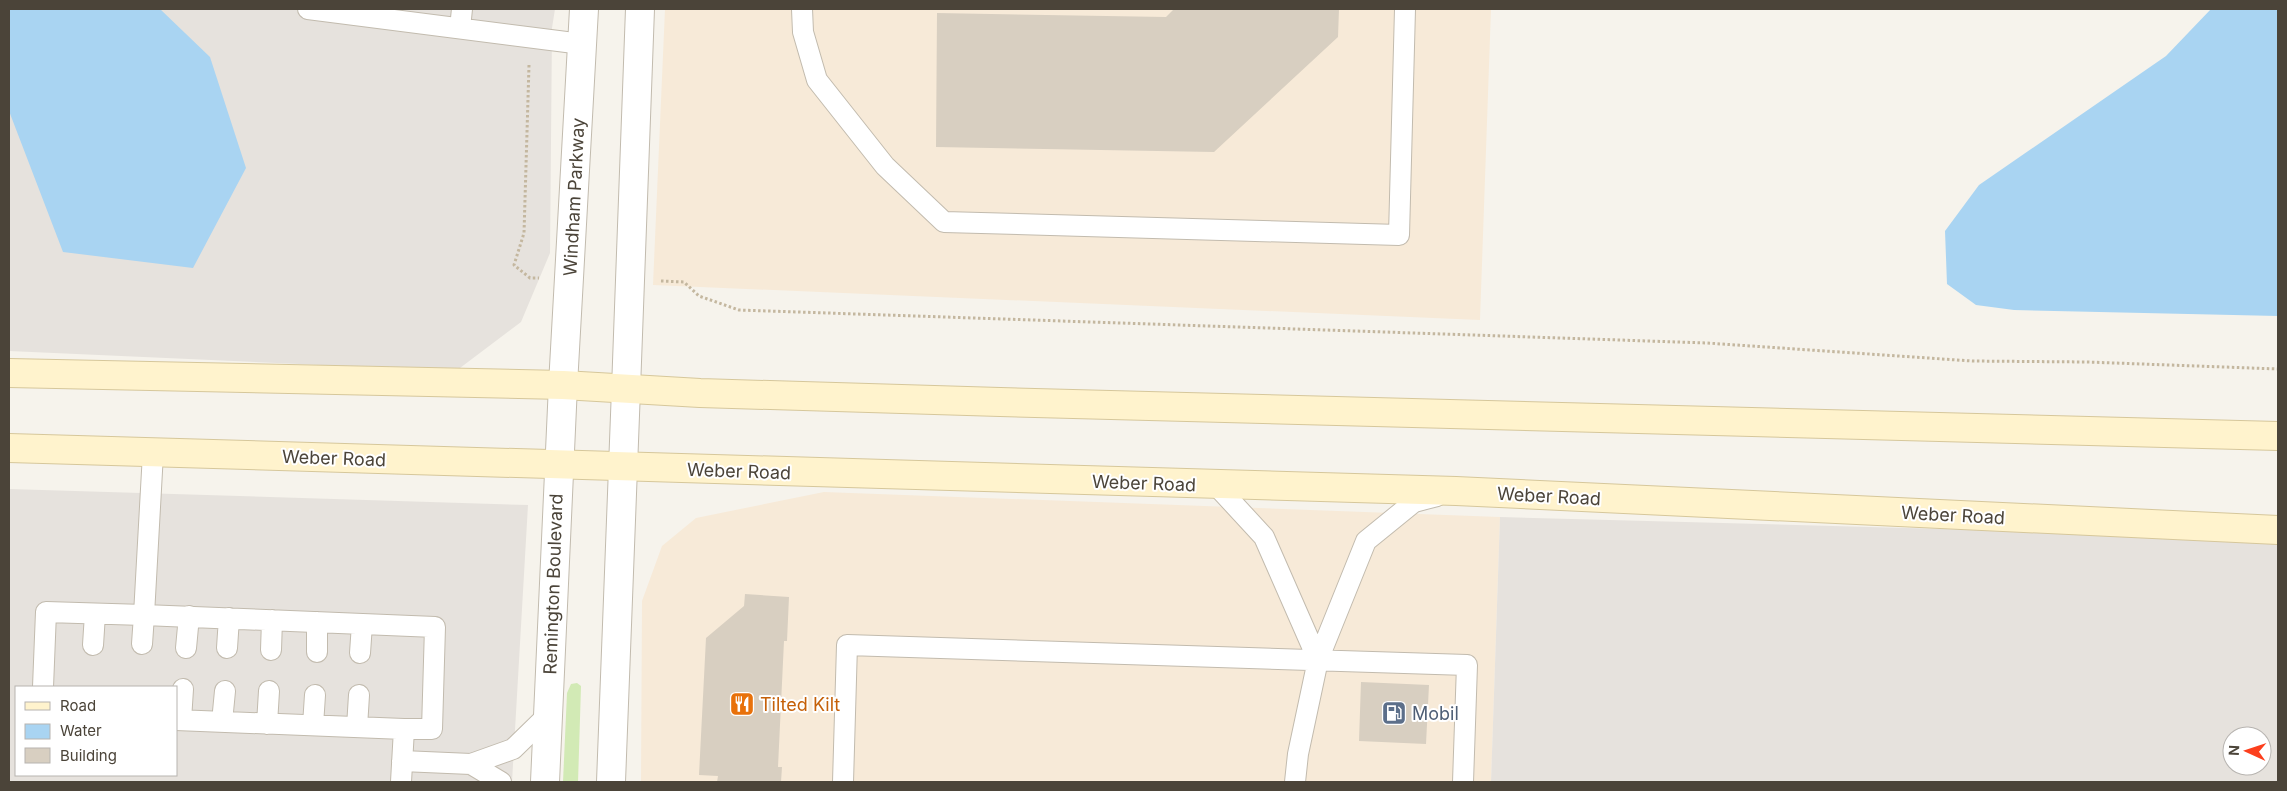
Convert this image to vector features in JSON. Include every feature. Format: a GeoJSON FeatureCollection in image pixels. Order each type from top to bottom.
{"type":"FeatureCollection","features":[{"type":"Feature","properties":{"kind":"main road"},"geometry":{"type":"LineString","coordinates":[[9,373],[563,385],[626,389],[1000,402],[2278,436]]}},
{"type":"Feature","properties":{"kind":"main road","name":"Weber Road"},"geometry":{"type":"LineString","coordinates":[[9,448],[1456,491],[2278,530]]}},
{"type":"Feature","properties":{"kind":"street","name":"Windham Parkway"},"geometry":{"type":"LineString","coordinates":[[563,385],[584,9]]}},
{"type":"Feature","properties":{"kind":"street"},"geometry":{"type":"LineString","coordinates":[[611,782],[640,9]]}},
{"type":"Feature","properties":{"kind":"street","name":"Remington Boulevard"},"geometry":{"type":"LineString","coordinates":[[545,782],[563,385]]}},
{"type":"Feature","properties":{"kind":"lane"},"geometry":{"type":"LineString","coordinates":[[308,9],[461,18],[530,37],[582,44]]}},
{"type":"Feature","properties":{"kind":"lane"},"geometry":{"type":"LineString","coordinates":[[802,9],[803,32],[817,80],[885,166],[944,222],[1399,235],[1405,9]]}},
{"type":"Feature","properties":{"kind":"lane"},"geometry":{"type":"LineString","coordinates":[[142,644],[153,453]]}},
{"type":"Feature","properties":{"kind":"lane"},"geometry":{"type":"LineString","coordinates":[[1216,485],[1264,537],[1318,660]]}},
{"type":"Feature","properties":{"kind":"lane"},"geometry":{"type":"LineString","coordinates":[[1295,782],[1298,754],[1318,660],[1366,541],[1414,502],[1456,491]]}},
{"type":"Feature","properties":{"kind":"lane"},"geometry":{"type":"LineString","coordinates":[[43,686],[46,612],[189,616],[435,627],[432,729],[179,720],[183,689]]}},
{"type":"Feature","properties":{"kind":"lane"},"geometry":{"type":"LineString","coordinates":[[93,645],[94,614]]}},
{"type":"Feature","properties":{"kind":"lane"},"geometry":{"type":"LineString","coordinates":[[186,648],[189,616]]}},
{"type":"Feature","properties":{"kind":"lane"},"geometry":{"type":"LineString","coordinates":[[227,648],[229,618]]}},
{"type":"Feature","properties":{"kind":"lane"},"geometry":{"type":"LineString","coordinates":[[271,650],[272,620]]}},
{"type":"Feature","properties":{"kind":"lane"},"geometry":{"type":"LineString","coordinates":[[317,622],[317,652]]}},
{"type":"Feature","properties":{"kind":"lane"},"geometry":{"type":"LineString","coordinates":[[360,653],[362,624]]}},
{"type":"Feature","properties":{"kind":"lane"},"geometry":{"type":"LineString","coordinates":[[843,782],[847,645],[1467,665],[1463,782]]}},
{"type":"Feature","properties":{"kind":"lane"},"geometry":{"type":"LineString","coordinates":[[222,722],[225,691]]}},
{"type":"Feature","properties":{"kind":"lane"},"geometry":{"type":"LineString","coordinates":[[267,724],[269,691]]}},
{"type":"Feature","properties":{"kind":"lane"},"geometry":{"type":"LineString","coordinates":[[357,727],[358,695]]}},
{"type":"Feature","properties":{"kind":"lane"},"geometry":{"type":"LineString","coordinates":[[313,725],[315,696]]}},
{"type":"Feature","properties":{"kind":"lane"},"geometry":{"type":"LineString","coordinates":[[402,761],[471,764],[513,749],[547,716]]}},
{"type":"Feature","properties":{"kind":"lane"},"geometry":{"type":"LineString","coordinates":[[401,782],[404,729]]}},
{"type":"Feature","properties":{"kind":"lane"},"geometry":{"type":"LineString","coordinates":[[471,764],[501,782]]}},
{"type":"Feature","properties":{"kind":"path"},"geometry":{"type":"LineString","coordinates":[[530,37],[524,233],[514,265],[530,278],[569,278]]}},
{"type":"Feature","properties":{"kind":"path"},"geometry":{"type":"LineString","coordinates":[[630,280],[684,282],[699,296],[739,310],[1706,343],[1972,361],[2087,362],[2278,369]]}},
{"type":"Feature","properties":{"kind":"shaded area"},"geometry":{"type":"Polygon","coordinates":[[[9,9],[555,9],[552,28],[550,253],[521,322],[456,371],[9,351],[9,9]]]}},
{"type":"Feature","properties":{"kind":"shaded area"},"geometry":{"type":"Polygon","coordinates":[[[665,9],[1491,9],[1480,320],[653,285],[665,9]]]}},
{"type":"Feature","properties":{"kind":"shaded area"},"geometry":{"type":"Polygon","coordinates":[[[9,489],[528,505],[512,782],[9,782],[9,489]]]}},
{"type":"Feature","properties":{"kind":"shaded area"},"geometry":{"type":"Polygon","coordinates":[[[824,492],[1500,517],[1491,782],[641,782],[642,601],[662,546],[696,518],[824,492]]]}},
{"type":"Feature","properties":{"kind":"shaded area"},"geometry":{"type":"Polygon","coordinates":[[[1500,517],[2278,538],[2278,782],[1491,782],[1500,517]]]}},
{"type":"Feature","properties":{"kind":"green space"},"geometry":{"type":"Polygon","coordinates":[[[577,683],[581,686],[578,782],[563,782],[567,693],[571,684],[577,683]]]}},
{"type":"Feature","properties":{"kind":"water"},"geometry":{"type":"Polygon","coordinates":[[[9,9],[160,9],[210,57],[246,168],[193,268],[63,252],[9,111],[9,9]]]}},
{"type":"Feature","properties":{"kind":"water"},"geometry":{"type":"Polygon","coordinates":[[[2211,9],[2278,9],[2278,316],[2014,310],[1976,305],[1947,284],[1945,231],[1979,185],[2166,56],[2211,9]]]}},
{"type":"Feature","properties":{"kind":"building"},"geometry":{"type":"Polygon","coordinates":[[[1174,9],[1339,9],[1338,37],[1214,152],[936,147],[937,13],[1166,17],[1174,9]]]}},
{"type":"Feature","properties":{"kind":"building","name":"Tilted Kilt"},"geometry":{"type":"Polygon","coordinates":[[[745,594],[789,597],[787,641],[784,641],[778,767],[782,767],[781,782],[717,782],[718,776],[699,775],[706,638],[744,606],[745,594]]]}},
{"type":"Feature","properties":{"kind":"building","name":"Mobil"},"geometry":{"type":"Polygon","coordinates":[[[1361,682],[1429,685],[1426,744],[1359,741],[1361,682]]]}},
{"type":"Feature","properties":{"kind":"place","name":"Tilted Kilt"},"geometry":{"type":"Point","coordinates":[742,704]}},
{"type":"Feature","properties":{"kind":"place","name":"Mobil"},"geometry":{"type":"Point","coordinates":[1394,713]}}]}
